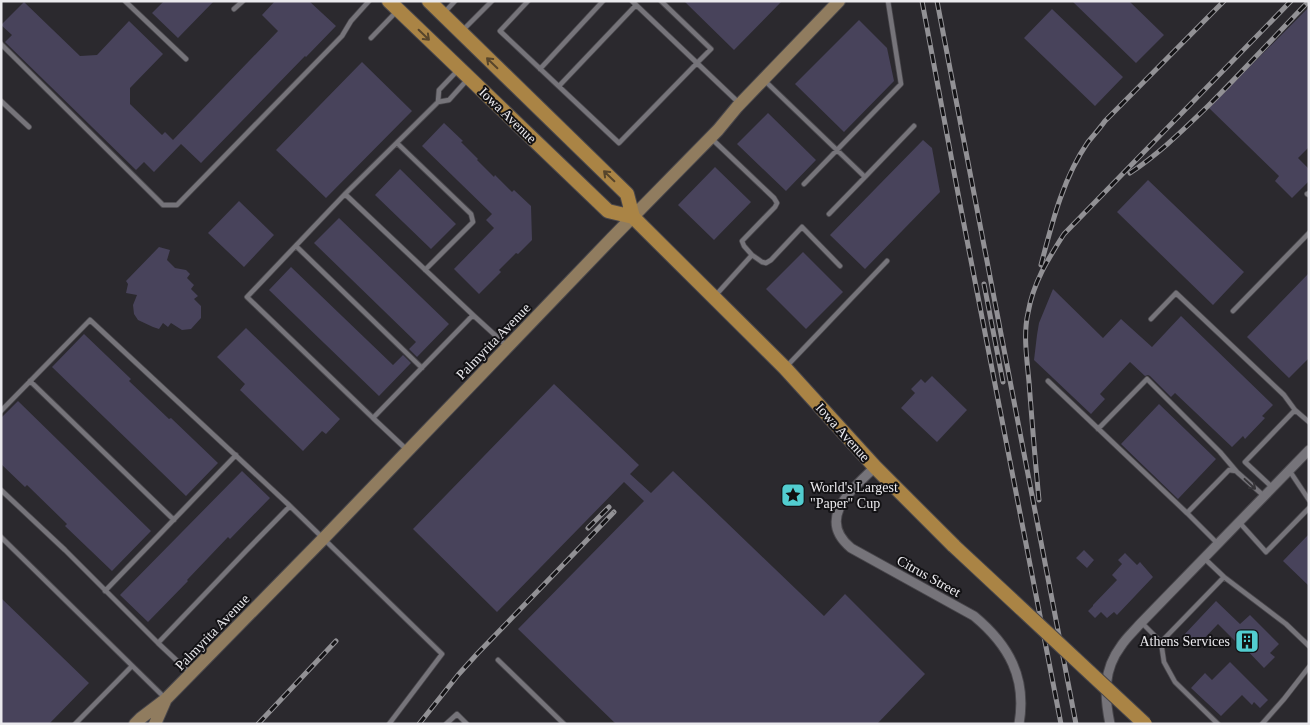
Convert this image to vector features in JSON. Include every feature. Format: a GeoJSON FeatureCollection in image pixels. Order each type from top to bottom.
{"type":"FeatureCollection","features":[{"type":"Feature","properties":{"kind":"main road","name":"Iowa Avenue"},"geometry":{"type":"LineString","coordinates":[[429,1],[627,194],[634,217],[785,368],[875,467],[954,546],[1145,724]]}},
{"type":"Feature","properties":{"kind":"main road","name":"Iowa Avenue"},"geometry":{"type":"LineString","coordinates":[[393,6],[608,211],[634,217]]}},
{"type":"Feature","properties":{"kind":"street","name":"Palmyrita Avenue"},"geometry":{"type":"LineString","coordinates":[[135,724],[166,699],[323,539],[634,217],[839,1]]}},
{"type":"Feature","properties":{"kind":"street"},"geometry":{"type":"LineString","coordinates":[[1110,724],[1107,711],[1107,675],[1120,646],[1309,450]]}},
{"type":"Feature","properties":{"kind":"street","name":"Citrus Street"},"geometry":{"type":"LineString","coordinates":[[875,467],[842,500],[836,517],[837,531],[851,548],[974,616],[1000,640],[1013,665],[1020,690],[1021,706],[1018,724]]}},
{"type":"Feature","properties":{"kind":"street","name":"Palmyrita Avenue"},"geometry":{"type":"LineString","coordinates":[[155,724],[166,699]]}},
{"type":"Feature","properties":{"kind":"lane"},"geometry":{"type":"LineString","coordinates":[[125,1],[186,59]]}},
{"type":"Feature","properties":{"kind":"lane"},"geometry":{"type":"LineString","coordinates":[[234,10],[242,1]]}},
{"type":"Feature","properties":{"kind":"lane"},"geometry":{"type":"LineString","coordinates":[[1,44],[163,205],[177,205],[342,36],[351,21],[369,1]]}},
{"type":"Feature","properties":{"kind":"lane"},"geometry":{"type":"LineString","coordinates":[[442,14],[455,1]]}},
{"type":"Feature","properties":{"kind":"lane"},"geometry":{"type":"LineString","coordinates":[[461,32],[492,1]]}},
{"type":"Feature","properties":{"kind":"lane"},"geometry":{"type":"LineString","coordinates":[[528,1],[500,31],[619,142],[711,49],[661,1]]}},
{"type":"Feature","properties":{"kind":"lane"},"geometry":{"type":"LineString","coordinates":[[540,69],[603,1]]}},
{"type":"Feature","properties":{"kind":"lane"},"geometry":{"type":"LineString","coordinates":[[804,184],[901,84],[888,1]]}},
{"type":"Feature","properties":{"kind":"lane"},"geometry":{"type":"LineString","coordinates":[[559,86],[634,3],[740,104]]}},
{"type":"Feature","properties":{"kind":"lane"},"geometry":{"type":"LineString","coordinates":[[371,38],[393,6]]}},
{"type":"Feature","properties":{"kind":"lane"},"geometry":{"type":"LineString","coordinates":[[438,102],[439,90],[464,74]]}},
{"type":"Feature","properties":{"kind":"lane"},"geometry":{"type":"LineString","coordinates":[[408,451],[247,297],[345,194],[438,102],[449,100],[464,74]]}},
{"type":"Feature","properties":{"kind":"lane"},"geometry":{"type":"LineString","coordinates":[[763,80],[865,177]]}},
{"type":"Feature","properties":{"kind":"lane"},"geometry":{"type":"LineString","coordinates":[[1,101],[29,128]]}},
{"type":"Feature","properties":{"kind":"lane"},"geometry":{"type":"LineString","coordinates":[[829,214],[914,126]]}},
{"type":"Feature","properties":{"kind":"lane"},"geometry":{"type":"LineString","coordinates":[[710,137],[777,203],[742,241],[752,255],[766,263],[802,227],[840,266]]}},
{"type":"Feature","properties":{"kind":"lane"},"geometry":{"type":"LineString","coordinates":[[397,143],[471,214],[473,222],[425,270]]}},
{"type":"Feature","properties":{"kind":"lane"},"geometry":{"type":"LineString","coordinates":[[345,194],[508,347]]}},
{"type":"Feature","properties":{"kind":"lane"},"geometry":{"type":"LineString","coordinates":[[1233,311],[1309,233]]}},
{"type":"Feature","properties":{"kind":"lane"},"geometry":{"type":"LineString","coordinates":[[296,246],[422,368]]}},
{"type":"Feature","properties":{"kind":"lane"},"geometry":{"type":"LineString","coordinates":[[714,297],[752,255]]}},
{"type":"Feature","properties":{"kind":"lane"},"geometry":{"type":"LineString","coordinates":[[785,368],[887,261]]}},
{"type":"Feature","properties":{"kind":"lane"},"geometry":{"type":"LineString","coordinates":[[1151,319],[1176,293],[1284,394],[1296,410],[1309,422]]}},
{"type":"Feature","properties":{"kind":"lane"},"geometry":{"type":"LineString","coordinates":[[373,418],[473,315]]}},
{"type":"Feature","properties":{"kind":"lane"},"geometry":{"type":"LineString","coordinates":[[1,411],[90,320],[290,506],[442,654],[389,724]]}},
{"type":"Feature","properties":{"kind":"lane"},"geometry":{"type":"LineString","coordinates":[[1098,429],[1147,379],[1220,452],[1237,472],[1264,496]]}},
{"type":"Feature","properties":{"kind":"lane"},"geometry":{"type":"LineString","coordinates":[[30,381],[174,520]]}},
{"type":"Feature","properties":{"kind":"lane"},"geometry":{"type":"LineString","coordinates":[[1048,381],[1218,544]]}},
{"type":"Feature","properties":{"kind":"lane"},"geometry":{"type":"LineString","coordinates":[[1272,488],[1245,462],[1296,410]]}},
{"type":"Feature","properties":{"kind":"lane"},"geometry":{"type":"LineString","coordinates":[[105,591],[236,455]]}},
{"type":"Feature","properties":{"kind":"lane"},"geometry":{"type":"LineString","coordinates":[[1187,513],[1229,470],[1237,472]]}},
{"type":"Feature","properties":{"kind":"lane"},"geometry":{"type":"LineString","coordinates":[[1289,470],[1309,500]]}},
{"type":"Feature","properties":{"kind":"lane"},"geometry":{"type":"LineString","coordinates":[[1,490],[191,674]]}},
{"type":"Feature","properties":{"kind":"lane"},"geometry":{"type":"LineString","coordinates":[[158,643],[290,506]]}},
{"type":"Feature","properties":{"kind":"lane"},"geometry":{"type":"LineString","coordinates":[[1239,522],[1266,552],[1309,508]]}},
{"type":"Feature","properties":{"kind":"lane"},"geometry":{"type":"LineString","coordinates":[[1,537],[166,699]]}},
{"type":"Feature","properties":{"kind":"lane"},"geometry":{"type":"LineString","coordinates":[[1204,558],[1286,624],[1309,646]]}},
{"type":"Feature","properties":{"kind":"lane"},"geometry":{"type":"LineString","coordinates":[[1161,642],[1224,576]]}},
{"type":"Feature","properties":{"kind":"lane"},"geometry":{"type":"LineString","coordinates":[[1142,622],[1161,642],[1164,662],[1175,682],[1218,724]]}},
{"type":"Feature","properties":{"kind":"lane"},"geometry":{"type":"LineString","coordinates":[[498,660],[564,724]]}},
{"type":"Feature","properties":{"kind":"lane"},"geometry":{"type":"LineString","coordinates":[[75,724],[132,666]]}},
{"type":"Feature","properties":{"kind":"lane"},"geometry":{"type":"LineString","coordinates":[[1262,724],[1309,667]]}},
{"type":"Feature","properties":{"kind":"lane"},"geometry":{"type":"LineString","coordinates":[[446,724],[457,714],[468,724]]}},
{"type":"Feature","properties":{"kind":"building"},"geometry":{"type":"Polygon","coordinates":[[[164,1],[214,1],[178,38],[152,13],[164,1]]]}},
{"type":"Feature","properties":{"kind":"building"},"geometry":{"type":"Polygon","coordinates":[[[275,1],[309,1],[336,26],[201,163],[181,144],[154,172],[144,162],[136,170],[5,42],[12,35],[1,25],[24,2],[80,56],[97,55],[129,21],[163,54],[130,88],[130,104],[162,135],[165,132],[173,140],[278,31],[262,15],[275,1]]]}},
{"type":"Feature","properties":{"kind":"building"},"geometry":{"type":"Polygon","coordinates":[[[684,1],[782,1],[734,50],[684,1]]]}},
{"type":"Feature","properties":{"kind":"building"},"geometry":{"type":"Polygon","coordinates":[[[1072,1],[1129,1],[1164,35],[1136,63],[1072,1]]]}},
{"type":"Feature","properties":{"kind":"building"},"geometry":{"type":"Polygon","coordinates":[[[1309,7],[1309,147],[1298,158],[1309,169],[1309,181],[1292,198],[1275,181],[1279,176],[1209,108],[1309,7]]]}},
{"type":"Feature","properties":{"kind":"building"},"geometry":{"type":"Polygon","coordinates":[[[1052,9],[1123,77],[1095,106],[1024,38],[1052,9]]]}},
{"type":"Feature","properties":{"kind":"building"},"geometry":{"type":"Polygon","coordinates":[[[859,20],[887,48],[894,81],[844,132],[795,84],[859,20]]]}},
{"type":"Feature","properties":{"kind":"building"},"geometry":{"type":"Polygon","coordinates":[[[362,62],[412,111],[326,198],[276,150],[362,62]]]}},
{"type":"Feature","properties":{"kind":"building"},"geometry":{"type":"Polygon","coordinates":[[[768,113],[816,160],[786,191],[737,144],[768,113]]]}},
{"type":"Feature","properties":{"kind":"building"},"geometry":{"type":"Polygon","coordinates":[[[444,123],[463,141],[461,142],[494,177],[495,175],[512,192],[514,190],[531,206],[532,240],[499,270],[501,272],[479,294],[454,269],[494,228],[486,220],[492,214],[422,146],[444,123]]]}},
{"type":"Feature","properties":{"kind":"building"},"geometry":{"type":"Polygon","coordinates":[[[923,140],[932,148],[940,192],[865,269],[830,235],[923,140]]]}},
{"type":"Feature","properties":{"kind":"building"},"geometry":{"type":"Polygon","coordinates":[[[715,167],[751,202],[714,240],[678,205],[715,167]]]}},
{"type":"Feature","properties":{"kind":"building"},"geometry":{"type":"Polygon","coordinates":[[[400,169],[456,224],[431,249],[375,195],[400,169]]]}},
{"type":"Feature","properties":{"kind":"building"},"geometry":{"type":"Polygon","coordinates":[[[1148,180],[1244,272],[1213,305],[1117,212],[1148,180]]]}},
{"type":"Feature","properties":{"kind":"building"},"geometry":{"type":"Polygon","coordinates":[[[239,201],[274,235],[244,267],[208,233],[239,201]]]}},
{"type":"Feature","properties":{"kind":"building"},"geometry":{"type":"Polygon","coordinates":[[[339,218],[449,324],[417,357],[409,349],[416,342],[314,243],[339,218]]]}},
{"type":"Feature","properties":{"kind":"building"},"geometry":{"type":"Polygon","coordinates":[[[159,247],[170,250],[167,260],[175,268],[186,270],[190,274],[187,278],[194,285],[191,289],[198,296],[194,299],[201,306],[201,318],[191,329],[182,330],[171,323],[168,327],[163,323],[159,329],[138,320],[134,314],[133,305],[137,295],[126,293],[128,284],[126,281],[159,247]]]}},
{"type":"Feature","properties":{"kind":"building"},"geometry":{"type":"Polygon","coordinates":[[[803,252],[843,292],[806,329],[766,289],[803,252]]]}},
{"type":"Feature","properties":{"kind":"building"},"geometry":{"type":"Polygon","coordinates":[[[291,267],[393,365],[403,355],[411,363],[379,396],[269,290],[291,267]]]}},
{"type":"Feature","properties":{"kind":"building"},"geometry":{"type":"Polygon","coordinates":[[[1309,273],[1309,358],[1289,378],[1247,337],[1309,273]]]}},
{"type":"Feature","properties":{"kind":"building"},"geometry":{"type":"Polygon","coordinates":[[[1053,289],[1103,338],[1121,319],[1152,347],[1181,316],[1273,405],[1262,416],[1265,418],[1245,439],[1243,436],[1232,447],[1175,393],[1171,397],[1150,376],[1145,376],[1130,362],[1100,394],[1105,399],[1091,414],[1034,360],[1039,323],[1053,289]]]}},
{"type":"Feature","properties":{"kind":"building"},"geometry":{"type":"Polygon","coordinates":[[[246,328],[340,419],[326,434],[322,431],[303,451],[240,390],[245,384],[217,357],[246,328]]]}},
{"type":"Feature","properties":{"kind":"building"},"geometry":{"type":"Polygon","coordinates":[[[84,334],[131,379],[129,381],[218,463],[186,496],[52,367],[84,334]]]}},
{"type":"Feature","properties":{"kind":"building"},"geometry":{"type":"Polygon","coordinates":[[[932,376],[967,410],[937,442],[901,408],[915,393],[911,389],[921,379],[925,383],[932,376]]]}},
{"type":"Feature","properties":{"kind":"building"},"geometry":{"type":"Polygon","coordinates":[[[554,384],[639,465],[630,474],[651,493],[673,471],[824,616],[845,594],[925,674],[877,724],[616,724],[518,629],[644,501],[624,482],[497,612],[413,529],[554,384]]]}},
{"type":"Feature","properties":{"kind":"building"},"geometry":{"type":"Polygon","coordinates":[[[18,401],[151,531],[112,571],[65,526],[67,524],[27,485],[25,487],[1,464],[1,418],[18,401]]]}},
{"type":"Feature","properties":{"kind":"building"},"geometry":{"type":"Polygon","coordinates":[[[1159,404],[1216,459],[1178,499],[1121,444],[1159,404]]]}},
{"type":"Feature","properties":{"kind":"building"},"geometry":{"type":"Polygon","coordinates":[[[242,471],[270,498],[230,539],[228,537],[148,622],[120,595],[242,471]]]}},
{"type":"Feature","properties":{"kind":"building"},"geometry":{"type":"Polygon","coordinates":[[[1309,534],[1309,586],[1283,561],[1309,534]]]}},
{"type":"Feature","properties":{"kind":"building"},"geometry":{"type":"Polygon","coordinates":[[[1084,550],[1094,560],[1087,568],[1076,558],[1084,550]]]}},
{"type":"Feature","properties":{"kind":"building"},"geometry":{"type":"Polygon","coordinates":[[[1125,553],[1137,565],[1140,562],[1153,577],[1117,615],[1114,612],[1107,618],[1101,612],[1095,618],[1088,611],[1117,580],[1112,575],[1122,564],[1118,560],[1125,553]]]}},
{"type":"Feature","properties":{"kind":"building"},"geometry":{"type":"Polygon","coordinates":[[[1,598],[89,683],[49,724],[1,724],[1,598]]]}},
{"type":"Feature","properties":{"kind":"building"},"geometry":{"type":"Polygon","coordinates":[[[1216,601],[1240,624],[1250,615],[1279,644],[1270,653],[1275,657],[1264,668],[1218,624],[1195,648],[1183,636],[1216,601]]]}},
{"type":"Feature","properties":{"kind":"building"},"geometry":{"type":"Polygon","coordinates":[[[1230,662],[1268,700],[1260,708],[1254,702],[1252,705],[1242,695],[1221,716],[1191,688],[1205,673],[1212,680],[1230,662]]]}},
{"type":"Feature","properties":{"kind":"railway"},"geometry":{"type":"LineString","coordinates":[[922,1],[1061,724]]}},
{"type":"Feature","properties":{"kind":"railway"},"geometry":{"type":"LineString","coordinates":[[937,1],[1076,724]]}},
{"type":"Feature","properties":{"kind":"railway"},"geometry":{"type":"LineString","coordinates":[[1041,265],[1054,217],[1065,186],[1088,142],[1105,121],[1224,1]]}},
{"type":"Feature","properties":{"kind":"railway"},"geometry":{"type":"LineString","coordinates":[[1039,500],[1026,338],[1030,302],[1042,272],[1064,234],[1291,1]]}},
{"type":"Feature","properties":{"kind":"railway"},"geometry":{"type":"LineString","coordinates":[[1130,173],[1180,133],[1309,1]]}},
{"type":"Feature","properties":{"kind":"railway"},"geometry":{"type":"LineString","coordinates":[[984,284],[1003,382]]}},
{"type":"Feature","properties":{"kind":"railway"},"geometry":{"type":"LineString","coordinates":[[588,528],[609,507]]}},
{"type":"Feature","properties":{"kind":"railway"},"geometry":{"type":"LineString","coordinates":[[419,724],[477,654],[614,512]]}},
{"type":"Feature","properties":{"kind":"railway"},"geometry":{"type":"LineString","coordinates":[[258,724],[336,641]]}},
{"type":"Feature","properties":{"kind":"place","name":"World's Largest \"Paper\" Cup"},"geometry":{"type":"Point","coordinates":[793,495]}},
{"type":"Feature","properties":{"kind":"place","name":"Athens Services"},"geometry":{"type":"Point","coordinates":[1247,641]}}]}
